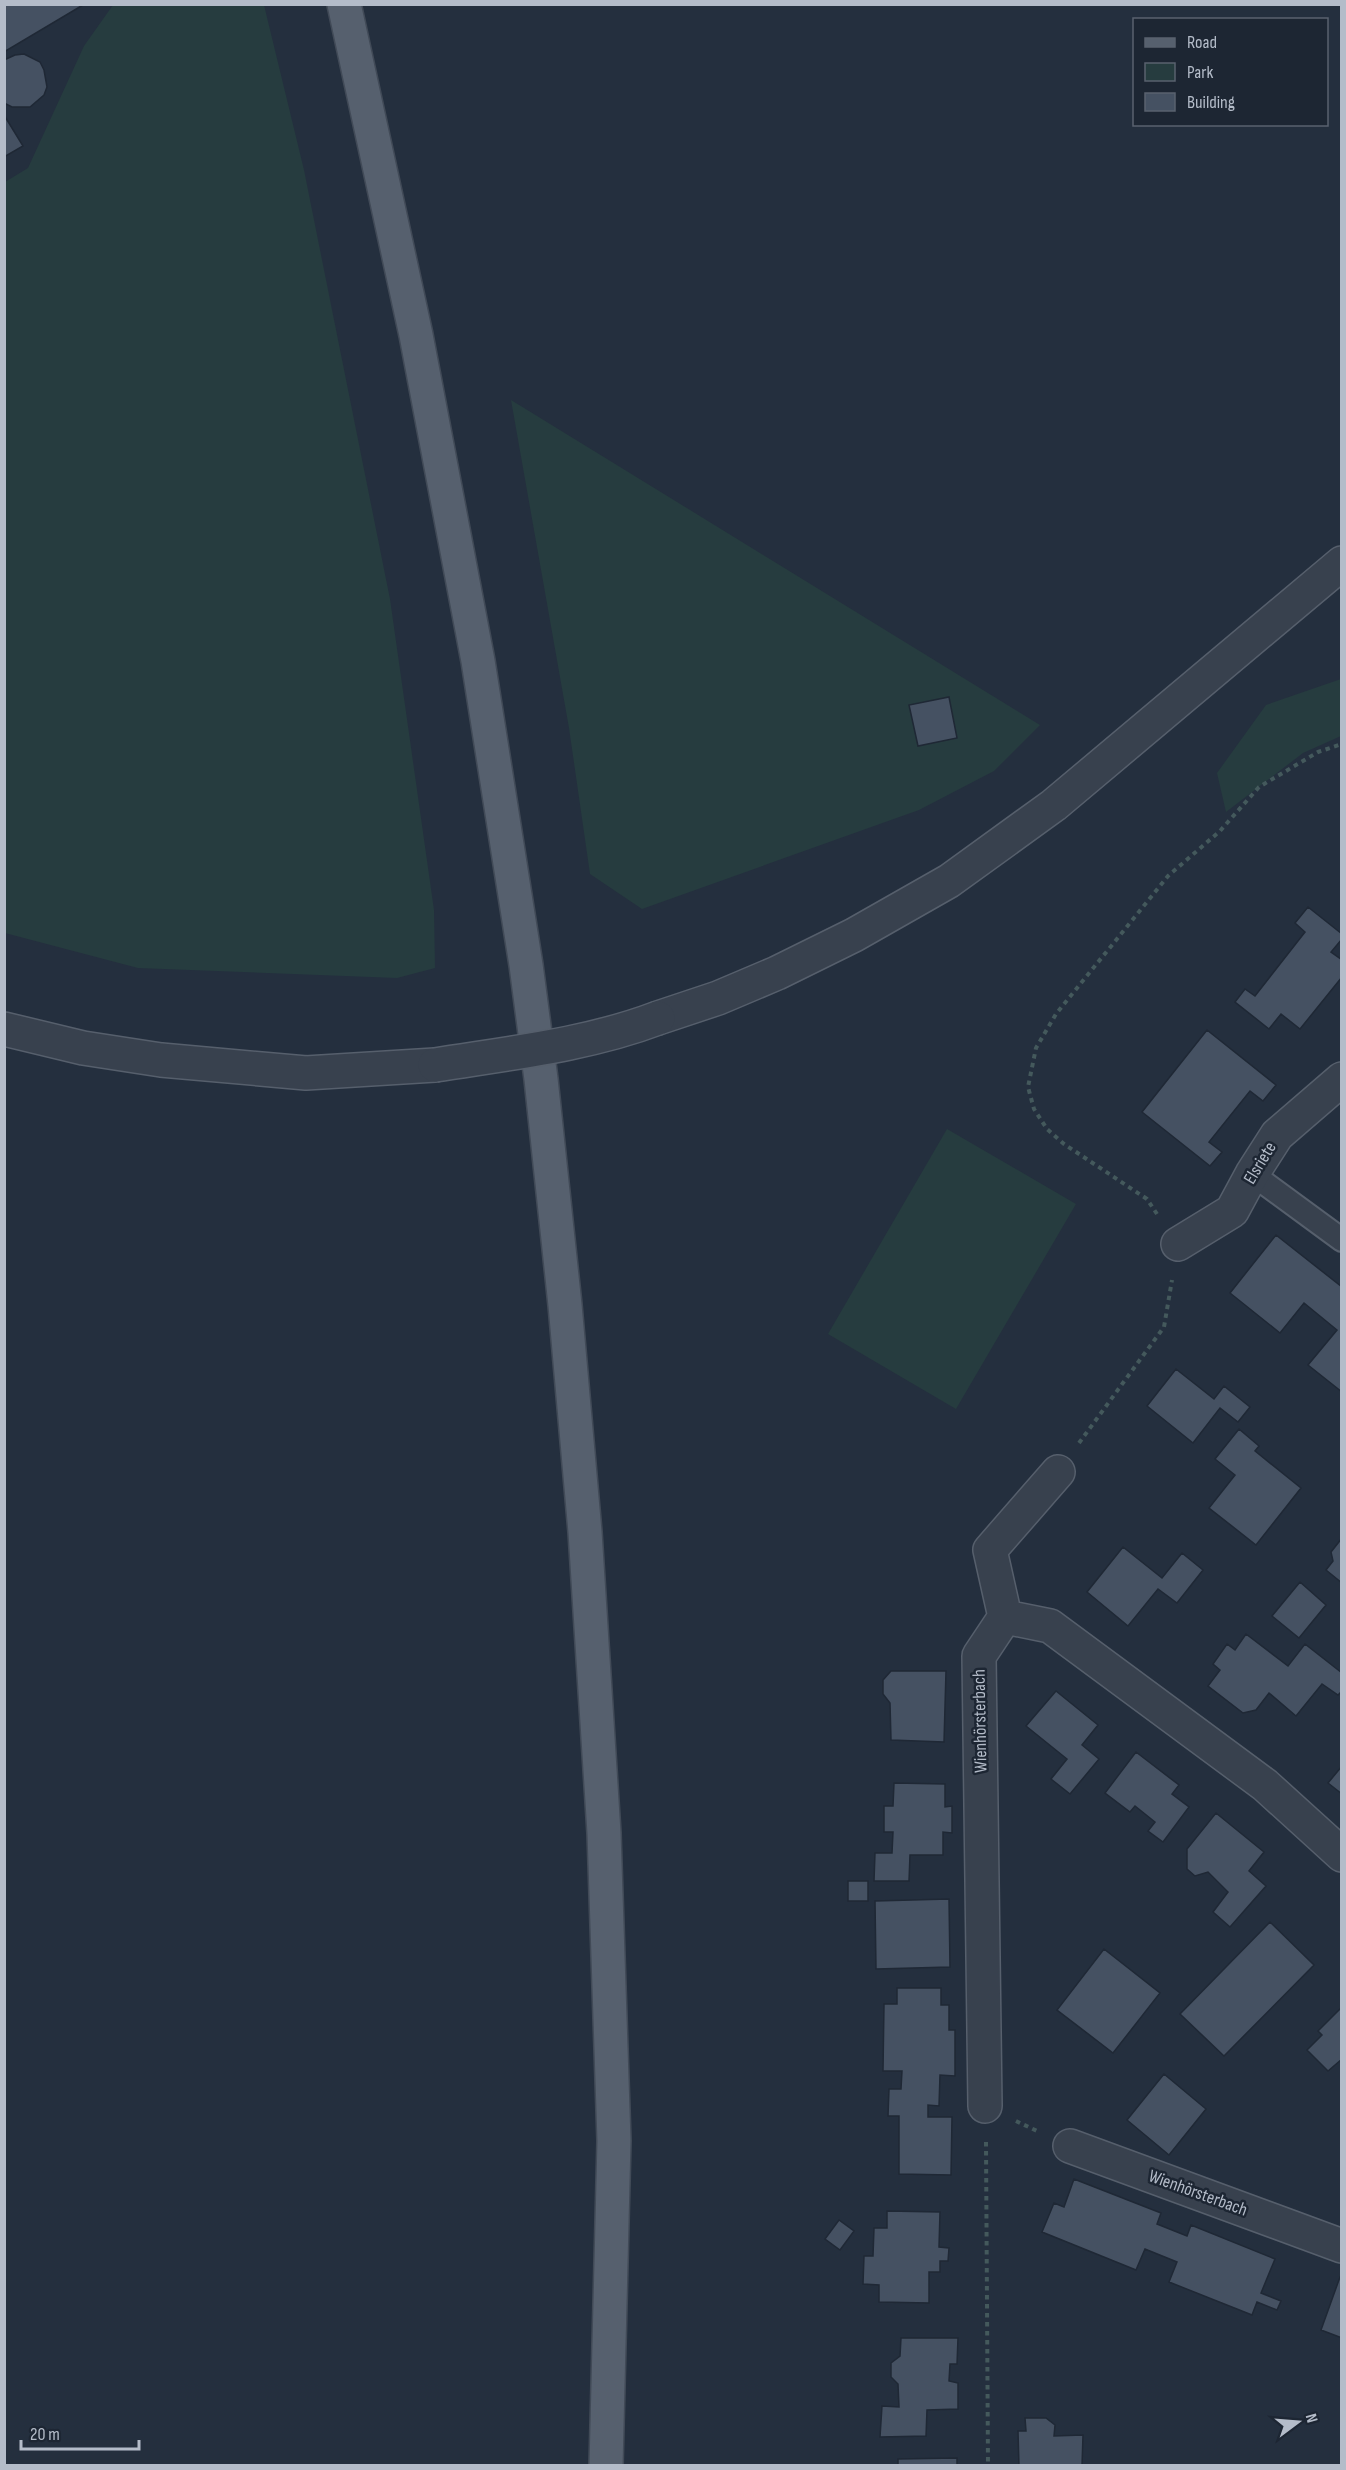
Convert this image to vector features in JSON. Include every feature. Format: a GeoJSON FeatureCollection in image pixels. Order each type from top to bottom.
{"type":"FeatureCollection","features":[{"type":"Feature","properties":{"kind":"main road"},"geometry":{"type":"LineString","coordinates":[[344,4],[416,335],[478,661],[526,965],[541,1079],[565,1305],[585,1532],[604,1833],[614,2141],[606,2466]]}},
{"type":"Feature","properties":{"kind":"street"},"geometry":{"type":"LineString","coordinates":[[4,1029],[83,1048],[161,1060],[306,1073],[435,1065],[553,1046],[636,1027],[718,998],[777,973],[854,935],[950,881],[1054,805],[1341,563]]}},
{"type":"Feature","properties":{"kind":"street","name":"Elsriete"},"geometry":{"type":"LineString","coordinates":[[1178,1244],[1232,1212],[1252,1174],[1278,1135],[1341,1079]]}},
{"type":"Feature","properties":{"kind":"street"},"geometry":{"type":"LineString","coordinates":[[1058,1472],[990,1551],[1005,1617],[1050,1626],[1265,1785],[1341,1855]]}},
{"type":"Feature","properties":{"kind":"street","name":"Wienhörsterbach"},"geometry":{"type":"LineString","coordinates":[[986,2106],[979,1656],[1005,1617]]}},
{"type":"Feature","properties":{"kind":"street","name":"Wienhörsterbach"},"geometry":{"type":"LineString","coordinates":[[1070,2146],[1336,2237]]}},
{"type":"Feature","properties":{"kind":"lane"},"geometry":{"type":"LineString","coordinates":[[1252,1174],[1341,1239]]}},
{"type":"Feature","properties":{"kind":"path"},"geometry":{"type":"LineString","coordinates":[[1058,1472],[1164,1327],[1178,1244],[1147,1199],[1064,1144],[1047,1129],[1034,1108],[1028,1087],[1036,1048],[1056,1014],[1168,876],[1220,831],[1258,787],[1318,752],[1341,744]]}},
{"type":"Feature","properties":{"kind":"path"},"geometry":{"type":"LineString","coordinates":[[988,2466],[986,2106],[1070,2146]]}},
{"type":"Feature","properties":{"kind":"green space"},"geometry":{"type":"Polygon","coordinates":[[[113,5],[264,5],[304,170],[390,599],[434,910],[435,968],[397,978],[138,968],[5,933],[5,182],[28,168],[84,46],[113,5]]]}},
{"type":"Feature","properties":{"kind":"green space"},"geometry":{"type":"Polygon","coordinates":[[[511,400],[1040,725],[994,771],[919,810],[642,909],[590,874],[569,728],[511,400]]]}},
{"type":"Feature","properties":{"kind":"green space"},"geometry":{"type":"Polygon","coordinates":[[[1341,679],[1341,736],[1303,753],[1226,812],[1217,773],[1266,705],[1341,679]]]}},
{"type":"Feature","properties":{"kind":"green space"},"geometry":{"type":"Polygon","coordinates":[[[947,1129],[1076,1204],[956,1409],[828,1334],[947,1129]]]}},
{"type":"Feature","properties":{"kind":"building"},"geometry":{"type":"Polygon","coordinates":[[[4,4],[83,4],[83,5],[4,52],[4,4]]]}},
{"type":"Feature","properties":{"kind":"building"},"geometry":{"type":"Polygon","coordinates":[[[24,54],[40,62],[47,87],[44,95],[30,107],[12,107],[4,103],[4,60],[24,54]]]}},
{"type":"Feature","properties":{"kind":"building"},"geometry":{"type":"Polygon","coordinates":[[[4,115],[23,146],[4,157],[4,115]]]}},
{"type":"Feature","properties":{"kind":"building"},"geometry":{"type":"Polygon","coordinates":[[[949,697],[957,738],[918,746],[909,705],[949,697]]]}},
{"type":"Feature","properties":{"kind":"building"},"geometry":{"type":"Polygon","coordinates":[[[1308,907],[1342,934],[1342,939],[1331,952],[1342,960],[1342,977],[1300,1029],[1281,1014],[1269,1029],[1235,1002],[1245,989],[1255,996],[1305,932],[1295,923],[1308,907]]]}},
{"type":"Feature","properties":{"kind":"building"},"geometry":{"type":"Polygon","coordinates":[[[1207,1030],[1276,1085],[1263,1101],[1250,1091],[1209,1142],[1222,1152],[1210,1166],[1142,1112],[1207,1030]]]}},
{"type":"Feature","properties":{"kind":"building"},"geometry":{"type":"Polygon","coordinates":[[[1276,1235],[1342,1287],[1342,1392],[1308,1365],[1337,1330],[1304,1303],[1280,1333],[1230,1293],[1276,1235]]]}},
{"type":"Feature","properties":{"kind":"building"},"geometry":{"type":"Polygon","coordinates":[[[1176,1369],[1214,1399],[1224,1386],[1250,1407],[1238,1422],[1220,1408],[1193,1443],[1147,1406],[1176,1369]]]}},
{"type":"Feature","properties":{"kind":"building"},"geometry":{"type":"Polygon","coordinates":[[[1239,1429],[1259,1446],[1255,1451],[1301,1488],[1256,1545],[1209,1508],[1235,1475],[1215,1459],[1239,1429]]]}},
{"type":"Feature","properties":{"kind":"building"},"geometry":{"type":"Polygon","coordinates":[[[1342,1538],[1342,1583],[1326,1570],[1333,1561],[1331,1552],[1342,1538]]]}},
{"type":"Feature","properties":{"kind":"building"},"geometry":{"type":"Polygon","coordinates":[[[1123,1547],[1162,1578],[1182,1553],[1203,1570],[1177,1603],[1158,1589],[1128,1626],[1087,1592],[1123,1547]]]}},
{"type":"Feature","properties":{"kind":"building"},"geometry":{"type":"Polygon","coordinates":[[[1300,1582],[1326,1605],[1299,1638],[1272,1616],[1300,1582]]]}},
{"type":"Feature","properties":{"kind":"building"},"geometry":{"type":"Polygon","coordinates":[[[1246,1634],[1288,1666],[1305,1644],[1342,1673],[1342,1691],[1338,1695],[1322,1684],[1296,1716],[1269,1693],[1256,1710],[1243,1713],[1208,1686],[1220,1670],[1213,1664],[1227,1644],[1235,1650],[1246,1634]]]}},
{"type":"Feature","properties":{"kind":"building"},"geometry":{"type":"Polygon","coordinates":[[[891,1671],[946,1671],[944,1742],[891,1740],[890,1703],[883,1694],[883,1680],[891,1671]]]}},
{"type":"Feature","properties":{"kind":"building"},"geometry":{"type":"Polygon","coordinates":[[[1056,1691],[1098,1725],[1082,1745],[1099,1759],[1070,1794],[1051,1779],[1067,1759],[1026,1726],[1056,1691]]]}},
{"type":"Feature","properties":{"kind":"building"},"geometry":{"type":"Polygon","coordinates":[[[1136,1752],[1179,1785],[1172,1794],[1189,1807],[1163,1842],[1148,1831],[1155,1822],[1135,1806],[1130,1812],[1105,1793],[1136,1752]]]}},
{"type":"Feature","properties":{"kind":"building"},"geometry":{"type":"Polygon","coordinates":[[[1342,1766],[1342,1794],[1328,1783],[1342,1766]]]}},
{"type":"Feature","properties":{"kind":"building"},"geometry":{"type":"Polygon","coordinates":[[[894,1783],[945,1784],[945,1807],[952,1806],[952,1833],[943,1832],[943,1855],[910,1855],[909,1881],[874,1881],[875,1853],[892,1853],[893,1832],[884,1832],[884,1806],[893,1806],[894,1783]]]}},
{"type":"Feature","properties":{"kind":"building"},"geometry":{"type":"Polygon","coordinates":[[[1216,1813],[1264,1852],[1249,1871],[1266,1886],[1230,1927],[1213,1912],[1228,1892],[1208,1872],[1195,1876],[1187,1869],[1187,1849],[1216,1813]]]}},
{"type":"Feature","properties":{"kind":"building"},"geometry":{"type":"Polygon","coordinates":[[[848,1881],[868,1881],[868,1901],[848,1901],[848,1881]]]}},
{"type":"Feature","properties":{"kind":"building"},"geometry":{"type":"Polygon","coordinates":[[[949,1899],[950,1967],[876,1969],[875,1901],[949,1899]]]}},
{"type":"Feature","properties":{"kind":"building"},"geometry":{"type":"Polygon","coordinates":[[[1270,1922],[1314,1965],[1224,2056],[1180,2014],[1270,1922]]]}},
{"type":"Feature","properties":{"kind":"building"},"geometry":{"type":"Polygon","coordinates":[[[1104,1949],[1160,1993],[1113,2053],[1057,2010],[1104,1949]]]}},
{"type":"Feature","properties":{"kind":"building"},"geometry":{"type":"Polygon","coordinates":[[[897,1988],[941,1988],[941,2005],[949,2005],[949,2030],[955,2030],[955,2076],[940,2075],[939,2106],[928,2105],[928,2117],[952,2117],[951,2175],[899,2174],[899,2116],[888,2116],[889,2089],[901,2089],[902,2071],[883,2071],[884,2004],[897,2004],[897,1988]]]}},
{"type":"Feature","properties":{"kind":"building"},"geometry":{"type":"Polygon","coordinates":[[[1342,2007],[1342,2059],[1328,2071],[1307,2050],[1322,2035],[1318,2031],[1342,2007]]]}},
{"type":"Feature","properties":{"kind":"building"},"geometry":{"type":"Polygon","coordinates":[[[1164,2074],[1206,2109],[1169,2155],[1127,2120],[1164,2074]]]}},
{"type":"Feature","properties":{"kind":"building"},"geometry":{"type":"Polygon","coordinates":[[[1074,2179],[1161,2213],[1157,2224],[1187,2236],[1191,2225],[1275,2259],[1261,2293],[1281,2301],[1277,2310],[1257,2302],[1252,2315],[1169,2282],[1177,2262],[1145,2249],[1136,2270],[1042,2232],[1054,2203],[1064,2207],[1074,2179]]]}},
{"type":"Feature","properties":{"kind":"building"},"geometry":{"type":"Polygon","coordinates":[[[887,2211],[940,2212],[939,2247],[949,2248],[948,2261],[940,2261],[940,2272],[929,2272],[929,2303],[879,2302],[879,2285],[863,2284],[864,2256],[873,2256],[874,2228],[887,2228],[887,2211]]]}},
{"type":"Feature","properties":{"kind":"building"},"geometry":{"type":"Polygon","coordinates":[[[839,2220],[854,2231],[840,2250],[825,2239],[839,2220]]]}},
{"type":"Feature","properties":{"kind":"building"},"geometry":{"type":"Polygon","coordinates":[[[1340,2277],[1342,2278],[1342,2338],[1321,2330],[1340,2277]]]}},
{"type":"Feature","properties":{"kind":"building"},"geometry":{"type":"Polygon","coordinates":[[[901,2338],[958,2338],[957,2364],[950,2364],[949,2381],[958,2383],[958,2409],[927,2410],[926,2436],[880,2437],[882,2406],[899,2407],[898,2384],[891,2377],[891,2363],[900,2356],[901,2338]]]}},
{"type":"Feature","properties":{"kind":"building"},"geometry":{"type":"Polygon","coordinates":[[[1025,2418],[1046,2418],[1055,2425],[1054,2436],[1083,2435],[1082,2466],[1019,2466],[1018,2431],[1026,2431],[1025,2418]]]}},
{"type":"Feature","properties":{"kind":"building"},"geometry":{"type":"Polygon","coordinates":[[[957,2458],[957,2466],[898,2466],[898,2459],[957,2458]]]}}]}
